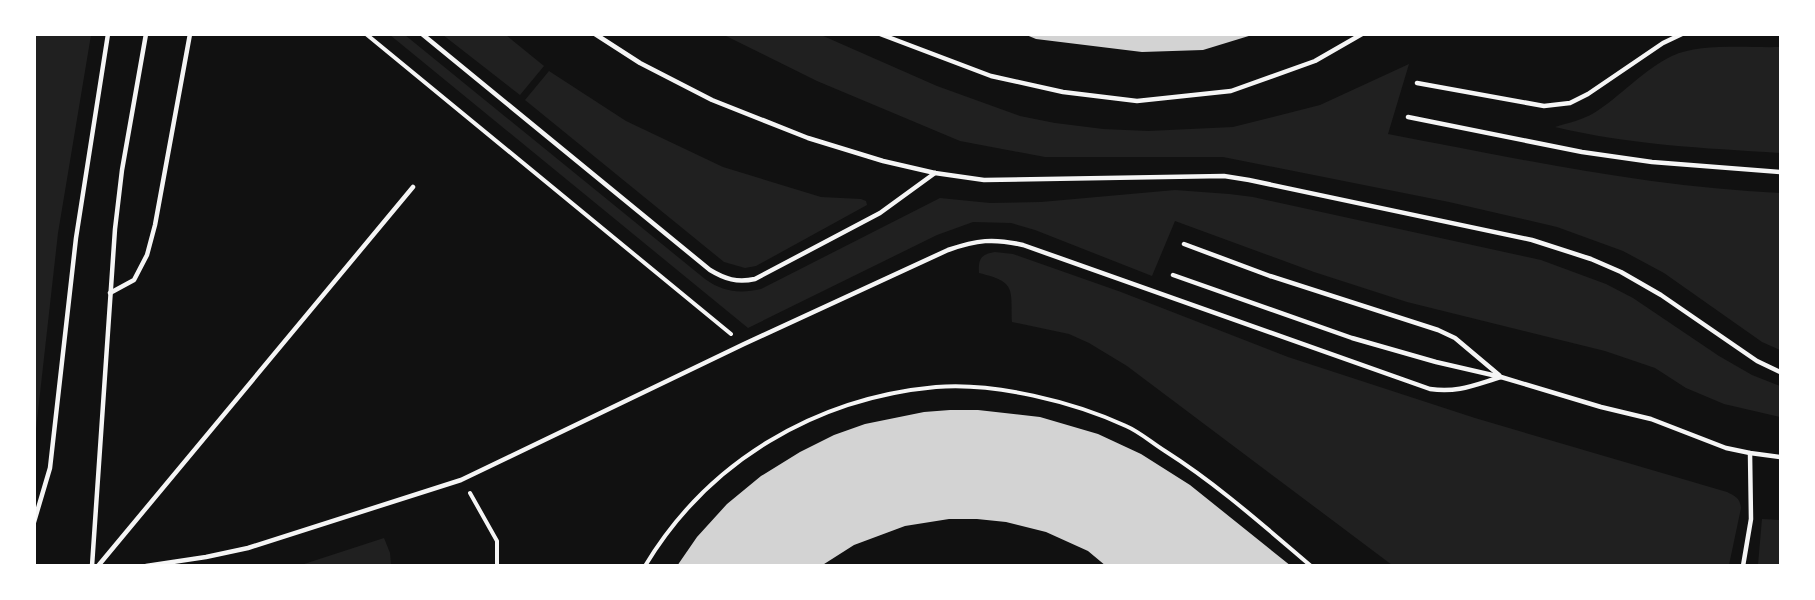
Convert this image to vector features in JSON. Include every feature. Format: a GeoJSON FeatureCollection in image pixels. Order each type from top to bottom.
{"type":"FeatureCollection","features":[{"type":"Feature","properties":{"kind":"lane"},"geometry":{"type":"LineString","coordinates":[[34,522],[50,468],[76,238],[108,34]]}},
{"type":"Feature","properties":{"kind":"lane"},"geometry":{"type":"LineString","coordinates":[[92,566],[108,359],[110,293],[122,170],[146,34]]}},
{"type":"Feature","properties":{"kind":"lane"},"geometry":{"type":"LineString","coordinates":[[110,293],[134,280],[147,255],[155,225],[190,34]]}},
{"type":"Feature","properties":{"kind":"lane"},"geometry":{"type":"LineString","coordinates":[[423,34],[710,270],[733,280],[742,282],[755,279],[869,219],[935,173]]}},
{"type":"Feature","properties":{"kind":"lane"},"geometry":{"type":"LineString","coordinates":[[595,34],[640,63],[712,100],[808,138],[884,161],[935,173],[984,180],[1224,176],[1532,240],[1591,259],[1621,272],[1661,295],[1757,361],[1780,372]]}},
{"type":"Feature","properties":{"kind":"lane"},"geometry":{"type":"LineString","coordinates":[[880,34],[991,76],[1063,92],[1137,101],[1231,91],[1315,61],[1362,34]]}},
{"type":"Feature","properties":{"kind":"lane"},"geometry":{"type":"LineString","coordinates":[[1417,83],[1544,106],[1570,103],[1663,43],[1682,34]]}},
{"type":"Feature","properties":{"kind":"lane"},"geometry":{"type":"LineString","coordinates":[[1408,117],[1593,154],[1652,162],[1780,172]]}},
{"type":"Feature","properties":{"kind":"lane"},"geometry":{"type":"LineString","coordinates":[[98,566],[413,187]]}},
{"type":"Feature","properties":{"kind":"lane"},"geometry":{"type":"LineString","coordinates":[[146,566],[248,548],[461,480],[744,344],[948,250],[988,240],[1023,245],[1430,389],[1448,392],[1501,377]]}},
{"type":"Feature","properties":{"kind":"lane"},"geometry":{"type":"LineString","coordinates":[[1184,244],[1270,276],[1438,330],[1455,338],[1501,377]]}},
{"type":"Feature","properties":{"kind":"lane"},"geometry":{"type":"LineString","coordinates":[[1173,275],[1352,338],[1651,419],[1726,448],[1780,457]]}},
{"type":"Feature","properties":{"kind":"lane"},"geometry":{"type":"LineString","coordinates":[[1743,566],[1750,519],[1749,453]]}},
{"type":"Feature","properties":{"kind":"path"},"geometry":{"type":"LineString","coordinates":[[366,34],[744,344]]}},
{"type":"Feature","properties":{"kind":"path"},"geometry":{"type":"LineString","coordinates":[[645,566],[662,538],[705,489],[758,447],[811,419],[878,396],[938,387],[999,389],[1078,408],[1128,427],[1187,465],[1259,521],[1311,566]]}},
{"type":"Feature","properties":{"kind":"path"},"geometry":{"type":"LineString","coordinates":[[461,480],[498,541],[497,566]]}},
{"type":"Feature","properties":{"kind":"shaded area"},"geometry":{"type":"Polygon","coordinates":[[[35,34],[91,35],[58,233],[35,438],[35,34]]]}},
{"type":"Feature","properties":{"kind":"shaded area"},"geometry":{"type":"Polygon","coordinates":[[[390,35],[405,35],[705,279],[725,289],[746,291],[761,289],[940,198],[990,203],[1041,202],[1175,190],[1229,194],[1253,197],[1541,260],[1606,284],[1633,298],[1719,356],[1752,375],[1780,386],[1780,417],[1724,404],[1686,388],[1655,368],[1605,351],[1407,302],[1314,272],[1175,221],[1152,276],[1035,230],[1011,223],[973,222],[937,235],[748,328],[390,35]]]}},
{"type":"Feature","properties":{"kind":"shaded area"},"geometry":{"type":"Polygon","coordinates":[[[443,35],[506,35],[544,66],[520,95],[443,35]]]}},
{"type":"Feature","properties":{"kind":"shaded area"},"geometry":{"type":"Polygon","coordinates":[[[724,35],[821,35],[937,86],[1020,116],[1103,129],[1148,131],[1233,127],[1320,105],[1409,64],[1388,134],[1633,178],[1681,185],[1780,193],[1780,350],[1762,342],[1664,273],[1623,251],[1557,227],[1449,202],[1223,157],[1045,157],[960,141],[817,81],[724,35]]]}},
{"type":"Feature","properties":{"kind":"shaded area"},"geometry":{"type":"Polygon","coordinates":[[[1724,47],[1780,47],[1780,153],[1639,142],[1555,127],[1594,113],[1651,68],[1683,52],[1724,47]]]}},
{"type":"Feature","properties":{"kind":"shaded area"},"geometry":{"type":"Polygon","coordinates":[[[549,71],[626,121],[723,167],[821,197],[861,199],[866,201],[867,205],[756,266],[745,268],[724,262],[525,100],[549,71]]]}},
{"type":"Feature","properties":{"kind":"shaded area"},"geometry":{"type":"Polygon","coordinates":[[[995,252],[1013,254],[1121,292],[1288,357],[1475,418],[1727,492],[1737,498],[1741,508],[1729,565],[1392,565],[1127,366],[1069,334],[1012,322],[1012,301],[1009,288],[1000,280],[979,273],[981,258],[995,252]]]}},
{"type":"Feature","properties":{"kind":"shaded area"},"geometry":{"type":"Polygon","coordinates":[[[1762,519],[1780,520],[1780,565],[1758,565],[1762,519]]]}},
{"type":"Feature","properties":{"kind":"shaded area"},"geometry":{"type":"Polygon","coordinates":[[[384,538],[390,553],[391,565],[301,565],[384,538]]]}},
{"type":"Feature","properties":{"kind":"building"},"geometry":{"type":"Polygon","coordinates":[[[1024,34],[1252,35],[1203,50],[1142,52],[1036,39],[1024,34]]]}},
{"type":"Feature","properties":{"kind":"building"},"geometry":{"type":"Polygon","coordinates":[[[978,410],[1040,417],[1098,434],[1141,454],[1190,485],[1291,566],[1106,566],[1088,551],[1046,532],[1006,522],[949,519],[905,526],[854,545],[821,566],[677,566],[697,537],[727,504],[761,476],[800,452],[834,435],[865,424],[924,412],[978,410]]]}}]}
